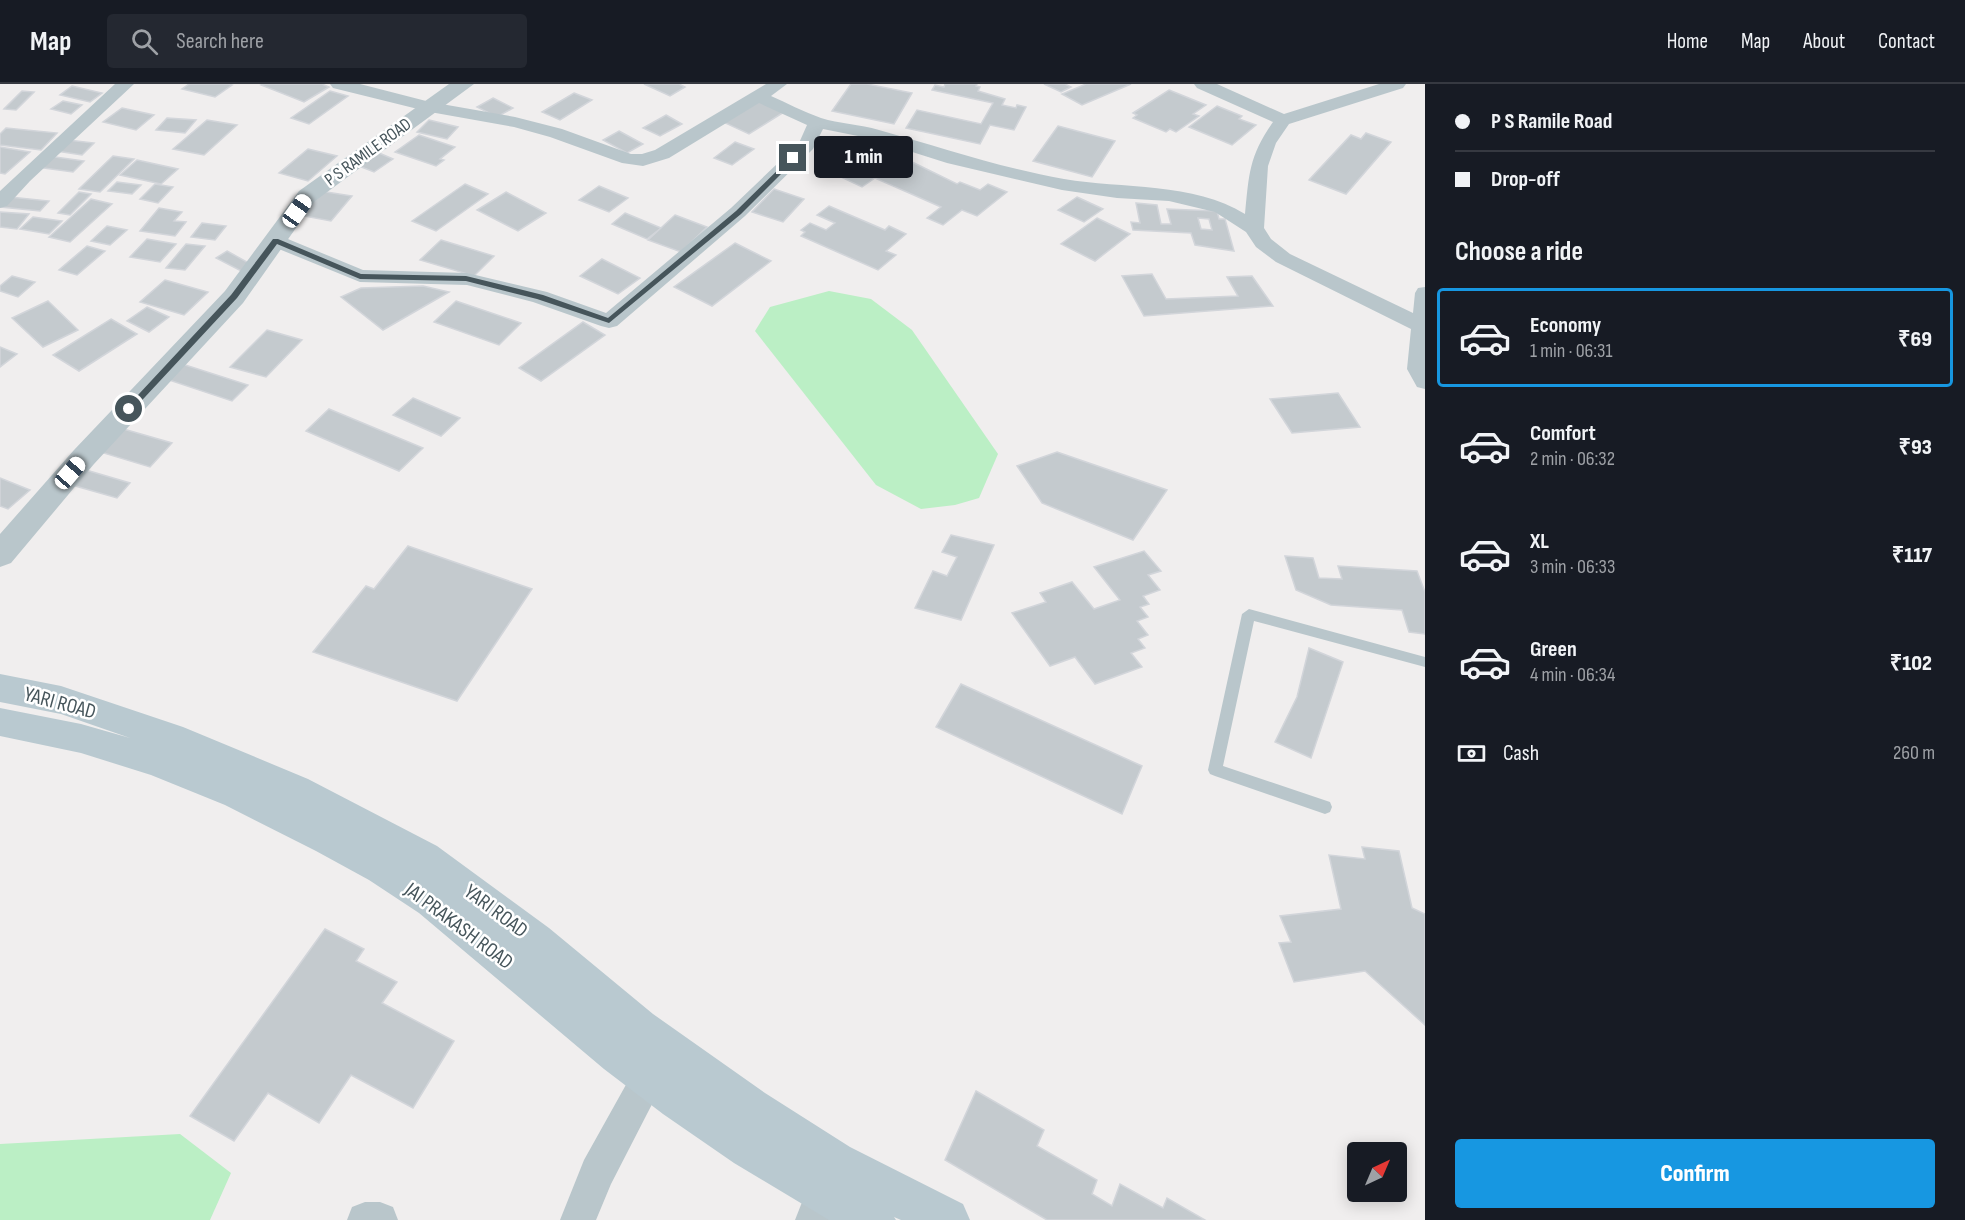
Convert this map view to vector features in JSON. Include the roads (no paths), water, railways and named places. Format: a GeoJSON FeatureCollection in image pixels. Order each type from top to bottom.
{"type":"FeatureCollection","features":[{"type":"Feature","properties":{"kind":"main road","name":"YARI ROAD"},"geometry":{"type":"LineString","coordinates":[[0,688],[61,700],[171,737],[294,790],[424,858],[535,941],[639,1028],[750,1108],[824,1192],[947,1220]]}},
{"type":"Feature","properties":{"kind":"main road","name":"JAI PRAKASH ROAD"},"geometry":{"type":"LineString","coordinates":[[0,722],[46,728],[147,757],[255,801],[356,852],[446,910],[592,1034],[676,1098],[772,1163],[873,1220]]}},
{"type":"Feature","properties":{"kind":"street"},"geometry":{"type":"LineString","coordinates":[[0,202],[23,177],[125,84]]}},
{"type":"Feature","properties":{"kind":"street"},"geometry":{"type":"LineString","coordinates":[[339,84],[429,107],[515,122],[556,133],[629,159],[643,160],[662,154],[778,84]]}},
{"type":"Feature","properties":{"kind":"street","name":"P S RAMILE ROAD"},"geometry":{"type":"LineString","coordinates":[[0,555],[84,457],[234,297],[307,196],[463,84]]}},
{"type":"Feature","properties":{"kind":"street"},"geometry":{"type":"LineString","coordinates":[[1203,84],[1283,120]]}},
{"type":"Feature","properties":{"kind":"street"},"geometry":{"type":"LineString","coordinates":[[1254,228],[1259,166],[1267,143],[1283,120],[1397,84]]}},
{"type":"Feature","properties":{"kind":"street"},"geometry":{"type":"LineString","coordinates":[[758,96],[817,123],[872,133],[954,159],[1051,182],[1117,192],[1169,195],[1222,208],[1254,228],[1263,243],[1282,258],[1422,326]]}},
{"type":"Feature","properties":{"kind":"street"},"geometry":{"type":"LineString","coordinates":[[276,241],[360,276],[466,279],[540,297],[609,321],[738,212],[807,145],[817,123]]}},
{"type":"Feature","properties":{"kind":"street"},"geometry":{"type":"LineString","coordinates":[[1423,372],[1422,326],[1425,293]]}},
{"type":"Feature","properties":{"kind":"street"},"geometry":{"type":"LineString","coordinates":[[578,1220],[597,1173],[649,1077]]}},
{"type":"Feature","properties":{"kind":"street"},"geometry":{"type":"LineString","coordinates":[[365,1220],[380,1220]]}},
{"type":"Feature","properties":{"kind":"lane"},"geometry":{"type":"LineString","coordinates":[[1325,807],[1215,770],[1250,614],[1425,662]]}}]}
